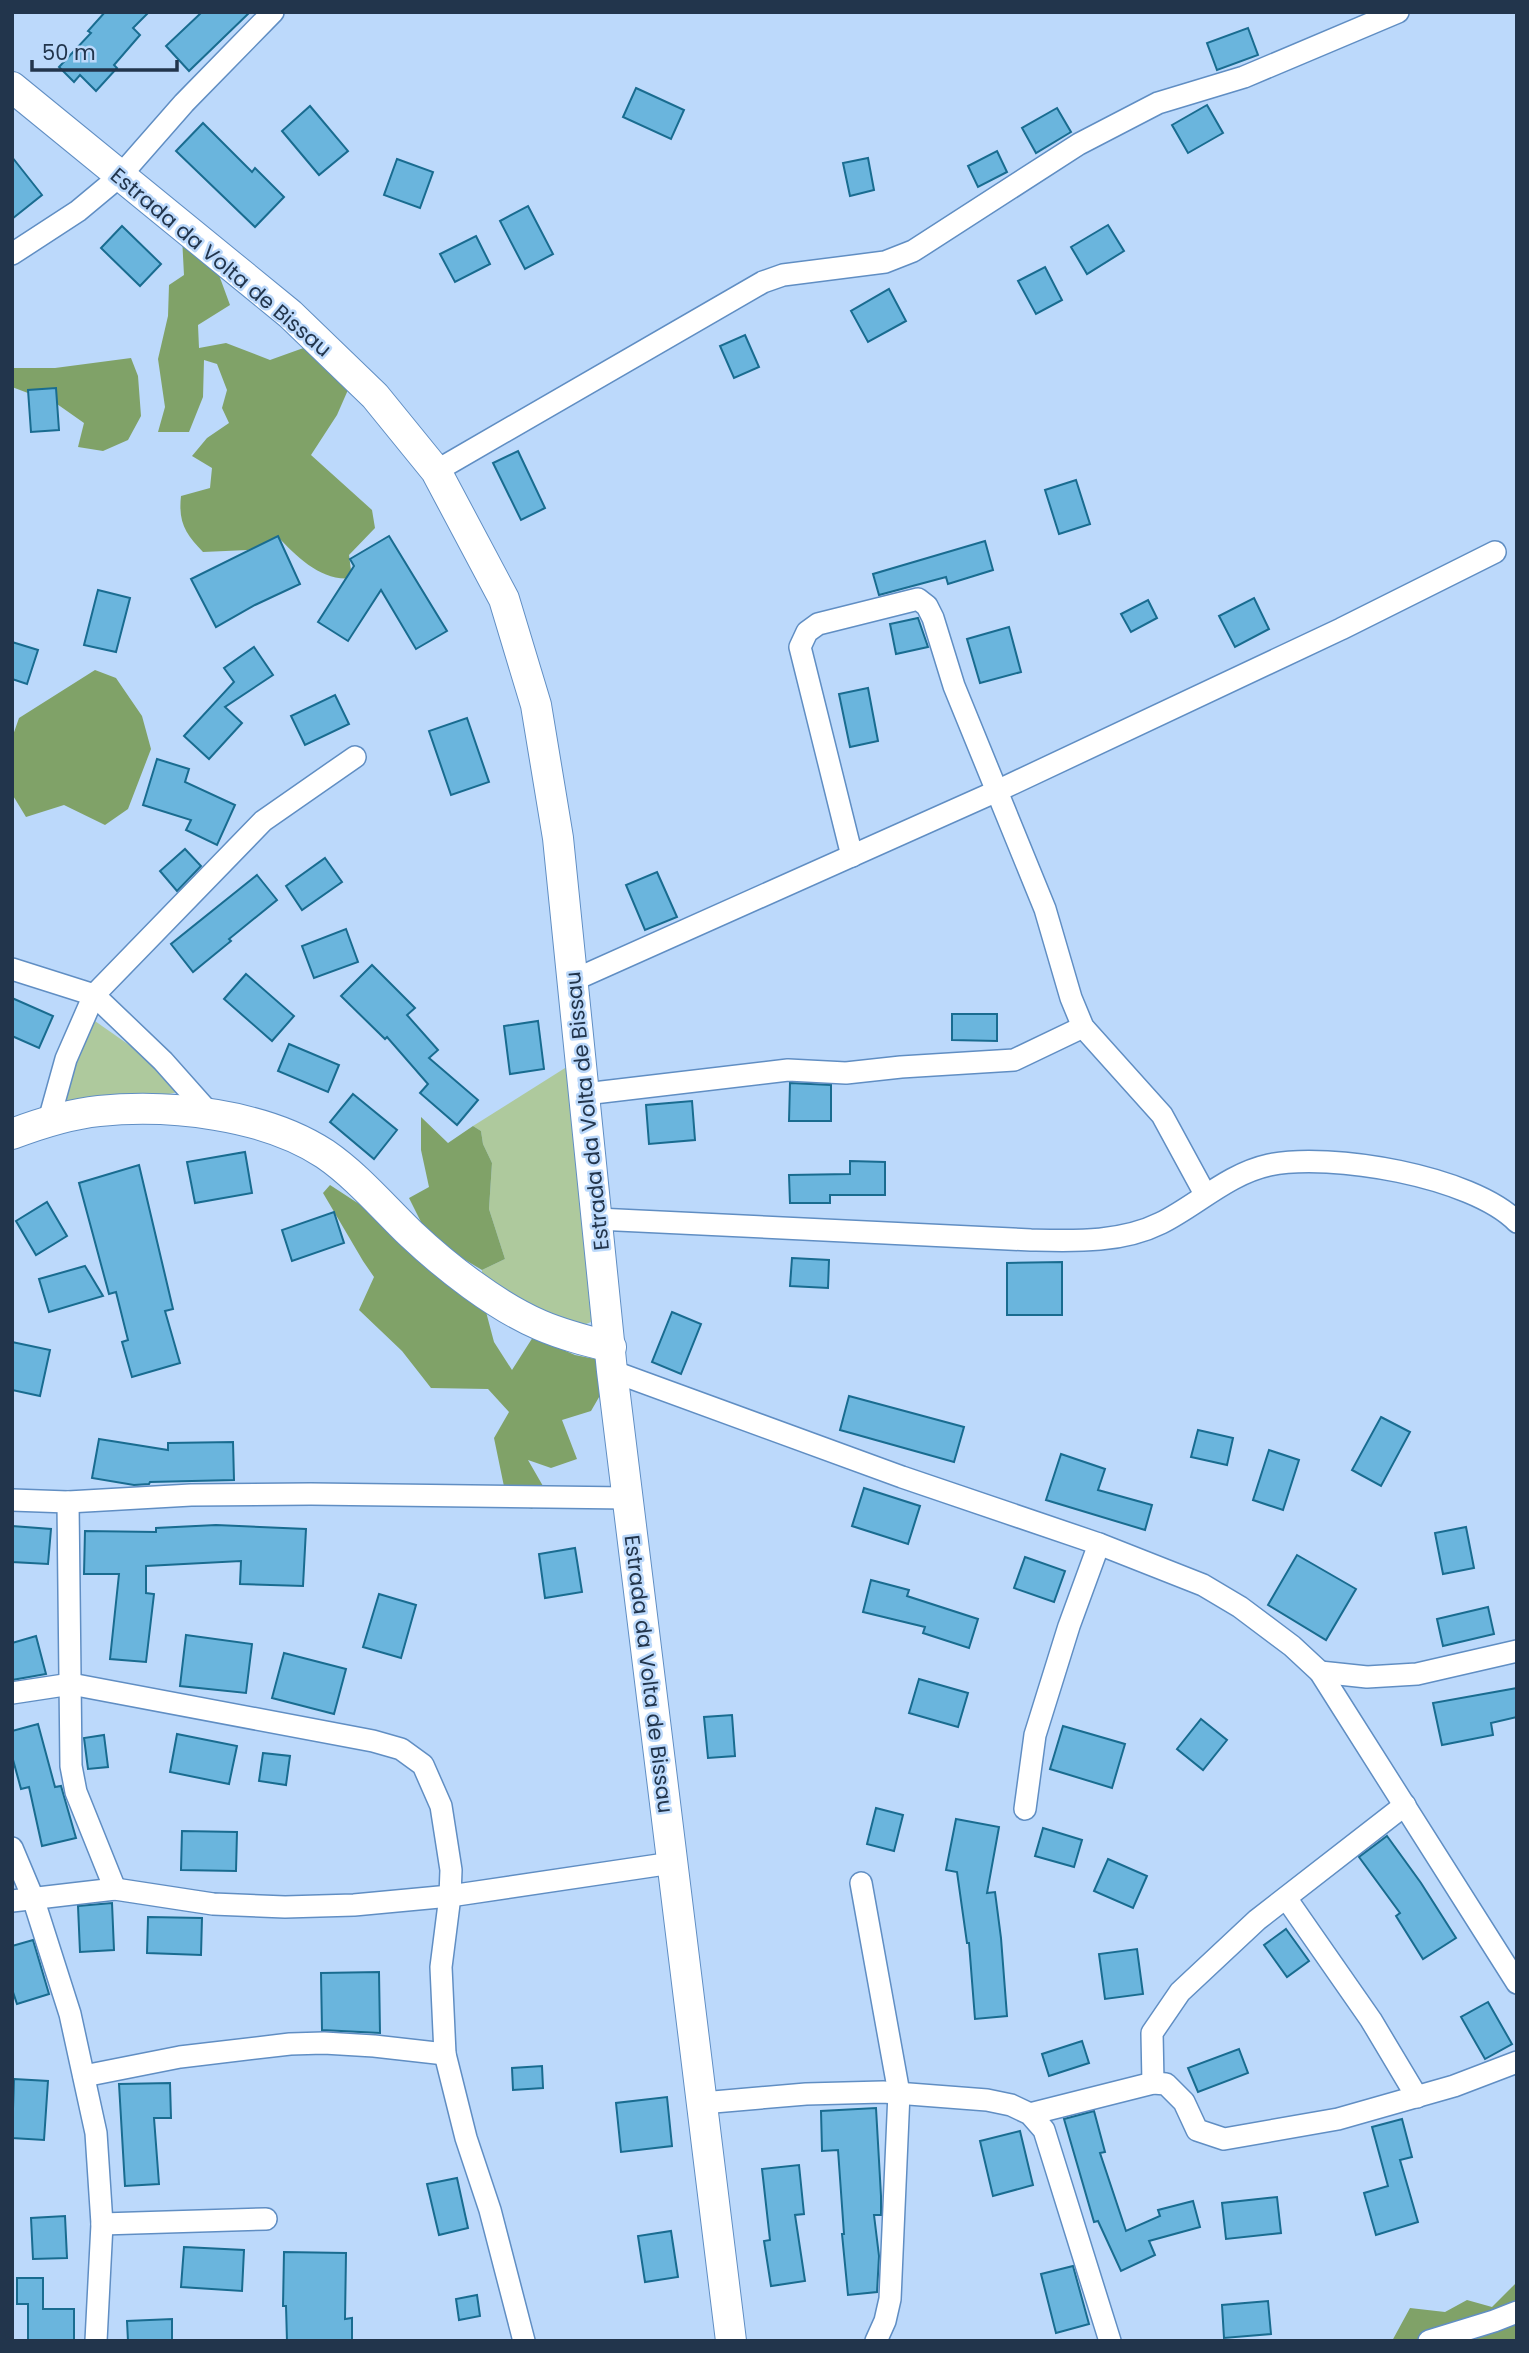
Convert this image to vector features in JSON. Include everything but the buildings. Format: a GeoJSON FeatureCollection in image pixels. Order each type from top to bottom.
{"type":"FeatureCollection","features":[{"type":"Feature","properties":{"kind":"main road","name":"Estrada da Volta de Bissau"},"geometry":{"type":"LineString","coordinates":[[12,88],[290,314],[375,396],[436,471],[504,599],[536,705],[558,838],[627,1498],[731,2341]]}},
{"type":"Feature","properties":{"kind":"main road"},"geometry":{"type":"LineString","coordinates":[[12,1134],[49,1120],[98,1111],[138,1109],[211,1115],[283,1133],[325,1154],[442,1261],[478,1287],[538,1324],[612,1359]]}},
{"type":"Feature","properties":{"kind":"street"},"geometry":{"type":"LineString","coordinates":[[12,254],[78,211],[120,176],[184,103],[273,12]]}},
{"type":"Feature","properties":{"kind":"street"},"geometry":{"type":"LineString","coordinates":[[436,471],[763,282],[783,275],[886,262],[913,251],[1079,144],[1158,103],[1279,63],[1398,12]]}},
{"type":"Feature","properties":{"kind":"street"},"geometry":{"type":"LineString","coordinates":[[574,980],[997,791],[1341,629],[1495,552]]}},
{"type":"Feature","properties":{"kind":"street"},"geometry":{"type":"LineString","coordinates":[[852,856],[800,646],[807,632],[818,624],[918,599],[927,606],[933,618],[954,685],[1045,909],[1071,998],[1083,1027],[1116,1066],[1152,1101],[1170,1128],[1205,1195]]}},
{"type":"Feature","properties":{"kind":"street"},"geometry":{"type":"LineString","coordinates":[[49,1120],[66,1059],[94,995],[263,821],[355,757]]}},
{"type":"Feature","properties":{"kind":"street"},"geometry":{"type":"LineString","coordinates":[[12,969],[94,995],[163,1061],[211,1115]]}},
{"type":"Feature","properties":{"kind":"street"},"geometry":{"type":"LineString","coordinates":[[585,1094],[788,1070],[846,1073],[1014,1060],[1083,1027]]}},
{"type":"Feature","properties":{"kind":"street"},"geometry":{"type":"LineString","coordinates":[[597,1219],[1088,1241],[1119,1237],[1162,1223],[1205,1195],[1248,1172],[1268,1165],[1292,1162],[1376,1167],[1434,1180],[1475,1196],[1517,1222]]}},
{"type":"Feature","properties":{"kind":"street"},"geometry":{"type":"LineString","coordinates":[[612,1359],[902,1477],[1099,1544],[1203,1585],[1240,1606],[1320,1672],[1517,1983]]}},
{"type":"Feature","properties":{"kind":"street"},"geometry":{"type":"LineString","coordinates":[[12,1500],[68,1502],[191,1495],[311,1494],[627,1498]]}},
{"type":"Feature","properties":{"kind":"street"},"geometry":{"type":"LineString","coordinates":[[68,1502],[71,1766],[76,1792],[115,1889]]}},
{"type":"Feature","properties":{"kind":"street"},"geometry":{"type":"LineString","coordinates":[[1025,1810],[1035,1735],[1069,1626],[1099,1544]]}},
{"type":"Feature","properties":{"kind":"street"},"geometry":{"type":"LineString","coordinates":[[1320,1672],[1367,1677],[1417,1674],[1517,1651]]}},
{"type":"Feature","properties":{"kind":"street"},"geometry":{"type":"LineString","coordinates":[[12,1693],[71,1684],[373,1741],[401,1749],[424,1765],[441,1806],[451,1870],[442,1967],[445,2054],[524,2341]]}},
{"type":"Feature","properties":{"kind":"street"},"geometry":{"type":"LineString","coordinates":[[1153,2083],[1152,2033],[1180,1993],[1257,1920],[1405,1805]]}},
{"type":"Feature","properties":{"kind":"street"},"geometry":{"type":"LineString","coordinates":[[12,1848],[23,1900],[70,2014],[96,2133],[102,2224],[96,2341]]}},
{"type":"Feature","properties":{"kind":"street"},"geometry":{"type":"LineString","coordinates":[[23,1900],[115,1889],[213,1905],[354,1905],[450,1896],[672,1863]]}},
{"type":"Feature","properties":{"kind":"street"},"geometry":{"type":"LineString","coordinates":[[861,1883],[899,2093],[890,2299],[885,2321],[876,2341]]}},
{"type":"Feature","properties":{"kind":"street"},"geometry":{"type":"LineString","coordinates":[[1286,1898],[1371,2020],[1417,2097]]}},
{"type":"Feature","properties":{"kind":"street"},"geometry":{"type":"LineString","coordinates":[[84,2076],[180,2057],[290,2044],[374,2046],[445,2054]]}},
{"type":"Feature","properties":{"kind":"street"},"geometry":{"type":"LineString","coordinates":[[1030,2114],[1153,2083],[1166,2084],[1184,2102],[1197,2130],[1224,2139],[1338,2119],[1454,2086],[1517,2063]]}},
{"type":"Feature","properties":{"kind":"street"},"geometry":{"type":"LineString","coordinates":[[702,2103],[806,2094],[899,2093],[987,2100],[1011,2105],[1030,2114],[1044,2130],[1110,2341]]}},
{"type":"Feature","properties":{"kind":"street"},"geometry":{"type":"LineString","coordinates":[[102,2224],[266,2219]]}},
{"type":"Feature","properties":{"kind":"street"},"geometry":{"type":"LineString","coordinates":[[1429,2341],[1494,2322],[1517,2312]]}},
{"type":"Feature","properties":{"kind":"green space"},"geometry":{"type":"Polygon","coordinates":[[[182,237],[212,256],[230,305],[198,325],[199,348],[226,343],[270,360],[309,346],[351,383],[337,415],[311,455],[372,510],[375,528],[349,555],[352,578],[320,572],[302,560],[278,537],[248,550],[203,552],[184,527],[181,496],[210,488],[212,468],[192,456],[207,438],[229,423],[222,408],[227,390],[217,364],[204,360],[203,397],[189,432],[158,432],[165,407],[158,359],[168,316],[169,285],[184,275],[182,237]]]}},
{"type":"Feature","properties":{"kind":"green space"},"geometry":{"type":"Polygon","coordinates":[[[131,358],[138,376],[141,416],[128,440],[103,451],[78,447],[84,423],[57,404],[12,387],[12,368],[55,368],[131,358]]]}},
{"type":"Feature","properties":{"kind":"green space"},"geometry":{"type":"Polygon","coordinates":[[[95,670],[116,678],[142,716],[151,749],[128,809],[105,825],[64,805],[26,817],[12,794],[12,738],[19,718],[95,670]]]}},
{"type":"Feature","properties":{"kind":"green space"},"geometry":{"type":"Polygon","coordinates":[[[82,1012],[165,1070],[183,1091],[57,1118],[82,1012]]]}},
{"type":"Feature","properties":{"kind":"green space"},"geometry":{"type":"Polygon","coordinates":[[[573,1063],[596,1304],[591,1322],[574,1329],[553,1327],[482,1273],[482,1270],[505,1259],[489,1209],[492,1163],[483,1144],[481,1131],[473,1126],[573,1063]]]}},
{"type":"Feature","properties":{"kind":"green space"},"geometry":{"type":"Polygon","coordinates":[[[421,1117],[448,1143],[473,1126],[481,1131],[483,1144],[492,1163],[489,1209],[505,1259],[482,1270],[425,1230],[409,1198],[429,1187],[421,1150],[421,1117]]]}},
{"type":"Feature","properties":{"kind":"green space"},"geometry":{"type":"Polygon","coordinates":[[[330,1185],[376,1215],[485,1308],[494,1342],[512,1370],[533,1337],[575,1355],[600,1360],[602,1392],[591,1411],[562,1420],[577,1459],[551,1468],[528,1460],[547,1493],[532,1509],[507,1501],[494,1438],[509,1412],[488,1389],[431,1388],[402,1351],[359,1310],[374,1277],[323,1193],[330,1185]]]}},
{"type":"Feature","properties":{"kind":"green space"},"geometry":{"type":"Polygon","coordinates":[[[1517,2282],[1517,2341],[1392,2341],[1410,2308],[1445,2312],[1467,2300],[1492,2307],[1517,2282]]]}}]}
